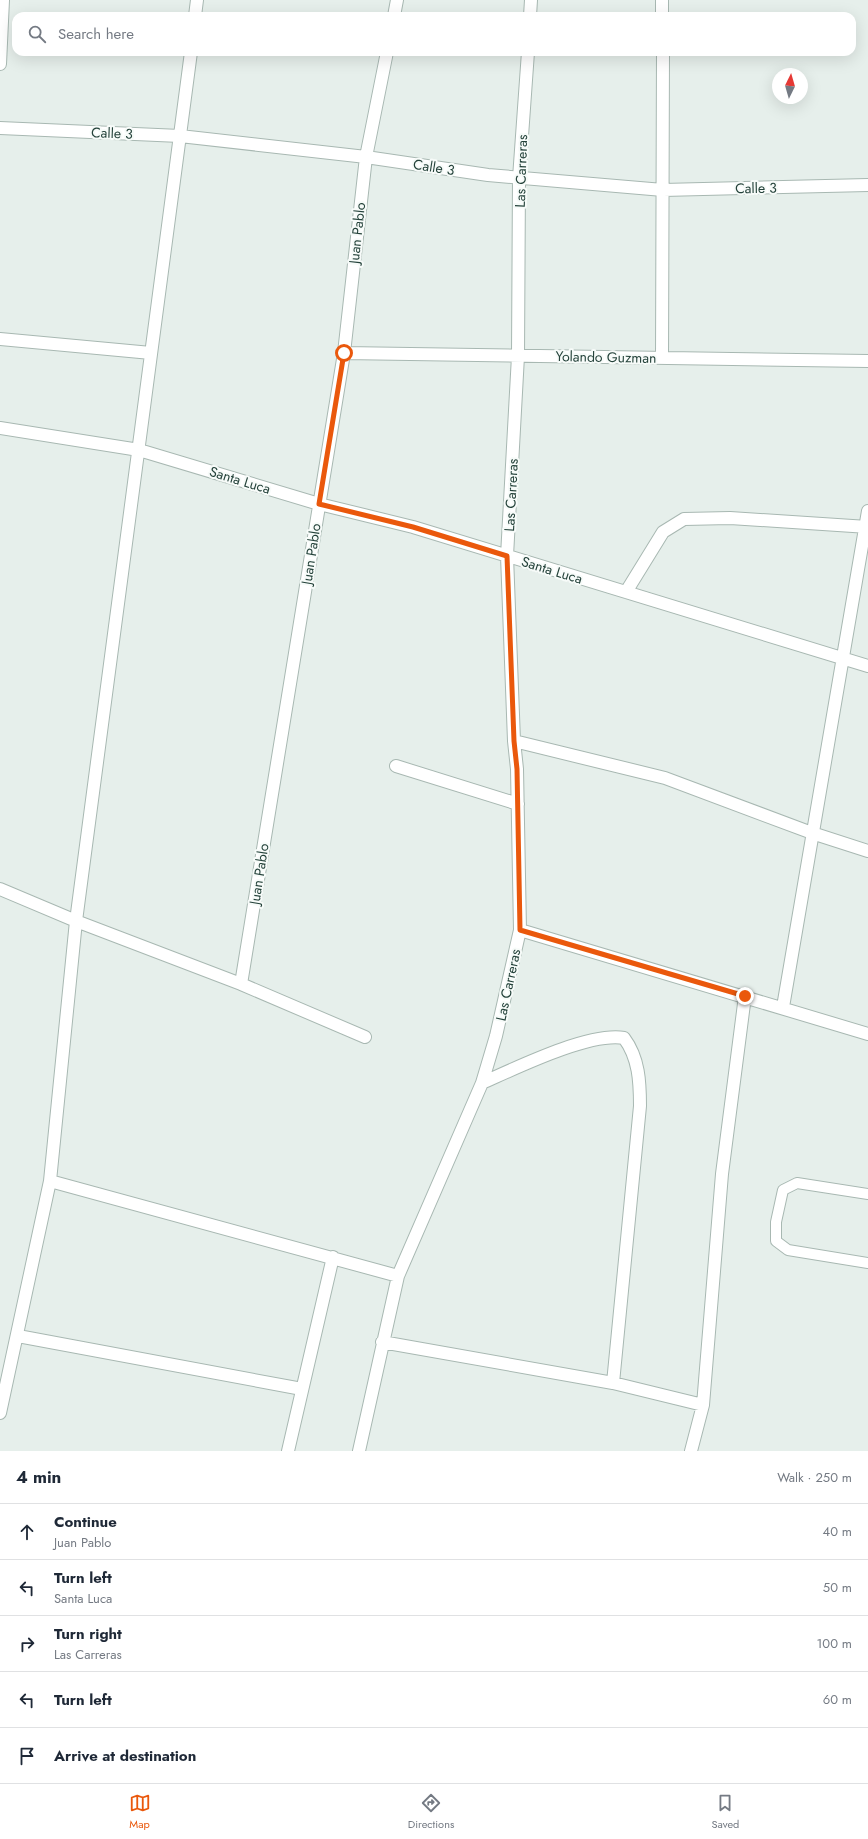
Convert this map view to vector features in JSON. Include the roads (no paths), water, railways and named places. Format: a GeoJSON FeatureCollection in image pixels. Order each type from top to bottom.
{"type":"FeatureCollection","features":[{"type":"Feature","properties":{"kind":"street"},"geometry":{"type":"LineString","coordinates":[[0,64],[3,0]]}},
{"type":"Feature","properties":{"kind":"street"},"geometry":{"type":"LineString","coordinates":[[196,12],[197,0]]}},
{"type":"Feature","properties":{"kind":"street"},"geometry":{"type":"LineString","coordinates":[[395,12],[397,0]]}},
{"type":"Feature","properties":{"kind":"street"},"geometry":{"type":"LineString","coordinates":[[530,12],[531,0]]}},
{"type":"Feature","properties":{"kind":"street"},"geometry":{"type":"LineString","coordinates":[[662,0],[662,12]]}},
{"type":"Feature","properties":{"kind":"street"},"geometry":{"type":"LineString","coordinates":[[0,1413],[18,1336],[50,1181],[76,921],[190,56]]}},
{"type":"Feature","properties":{"kind":"street","name":"Juan Pablo"},"geometry":{"type":"LineString","coordinates":[[241,984],[344,353],[366,157],[386,56]]}},
{"type":"Feature","properties":{"kind":"street","name":"Las Carreras"},"geometry":{"type":"LineString","coordinates":[[359,1451],[382,1342],[398,1276],[482,1083],[496,1036],[520,930],[517,769],[514,741],[507,556],[518,356],[519,178],[528,56]]}},
{"type":"Feature","properties":{"kind":"street"},"geometry":{"type":"LineString","coordinates":[[662,56],[662,358]]}},
{"type":"Feature","properties":{"kind":"street","name":"Calle 3"},"geometry":{"type":"LineString","coordinates":[[0,128],[180,136],[366,157],[519,178],[663,190],[868,185]]}},
{"type":"Feature","properties":{"kind":"street"},"geometry":{"type":"LineString","coordinates":[[0,339],[151,353]]}},
{"type":"Feature","properties":{"kind":"street","name":"Yolando Guzman"},"geometry":{"type":"LineString","coordinates":[[344,353],[868,361]]}},
{"type":"Feature","properties":{"kind":"street","name":"Santa Luca"},"geometry":{"type":"LineString","coordinates":[[0,428],[139,450],[319,504],[413,527],[868,666]]}},
{"type":"Feature","properties":{"kind":"street"},"geometry":{"type":"LineString","coordinates":[[783,1007],[812,833],[867,527],[868,511]]}},
{"type":"Feature","properties":{"kind":"street"},"geometry":{"type":"LineString","coordinates":[[626,592],[663,532],[684,519],[730,518],[867,527]]}},
{"type":"Feature","properties":{"kind":"street"},"geometry":{"type":"LineString","coordinates":[[514,741],[665,778],[812,833],[868,851]]}},
{"type":"Feature","properties":{"kind":"street"},"geometry":{"type":"LineString","coordinates":[[396,766],[518,804]]}},
{"type":"Feature","properties":{"kind":"street"},"geometry":{"type":"LineString","coordinates":[[0,889],[76,921],[241,984],[365,1037]]}},
{"type":"Feature","properties":{"kind":"street"},"geometry":{"type":"LineString","coordinates":[[520,930],[783,1007],[868,1034]]}},
{"type":"Feature","properties":{"kind":"street"},"geometry":{"type":"LineString","coordinates":[[691,1451],[703,1406],[722,1174],[745,996]]}},
{"type":"Feature","properties":{"kind":"street"},"geometry":{"type":"LineString","coordinates":[[482,1083],[571,1046],[613,1036],[624,1038],[630,1046],[638,1067],[640,1106],[613,1383]]}},
{"type":"Feature","properties":{"kind":"street"},"geometry":{"type":"LineString","coordinates":[[50,1181],[333,1257],[398,1276]]}},
{"type":"Feature","properties":{"kind":"street"},"geometry":{"type":"LineString","coordinates":[[288,1451],[333,1257]]}},
{"type":"Feature","properties":{"kind":"street"},"geometry":{"type":"LineString","coordinates":[[18,1336],[302,1389]]}},
{"type":"Feature","properties":{"kind":"street"},"geometry":{"type":"LineString","coordinates":[[382,1342],[613,1383],[703,1406]]}},
{"type":"Feature","properties":{"kind":"lane"},"geometry":{"type":"LineString","coordinates":[[868,1194],[797,1183],[784,1190],[776,1222],[776,1241],[788,1250],[868,1263]]}}]}
